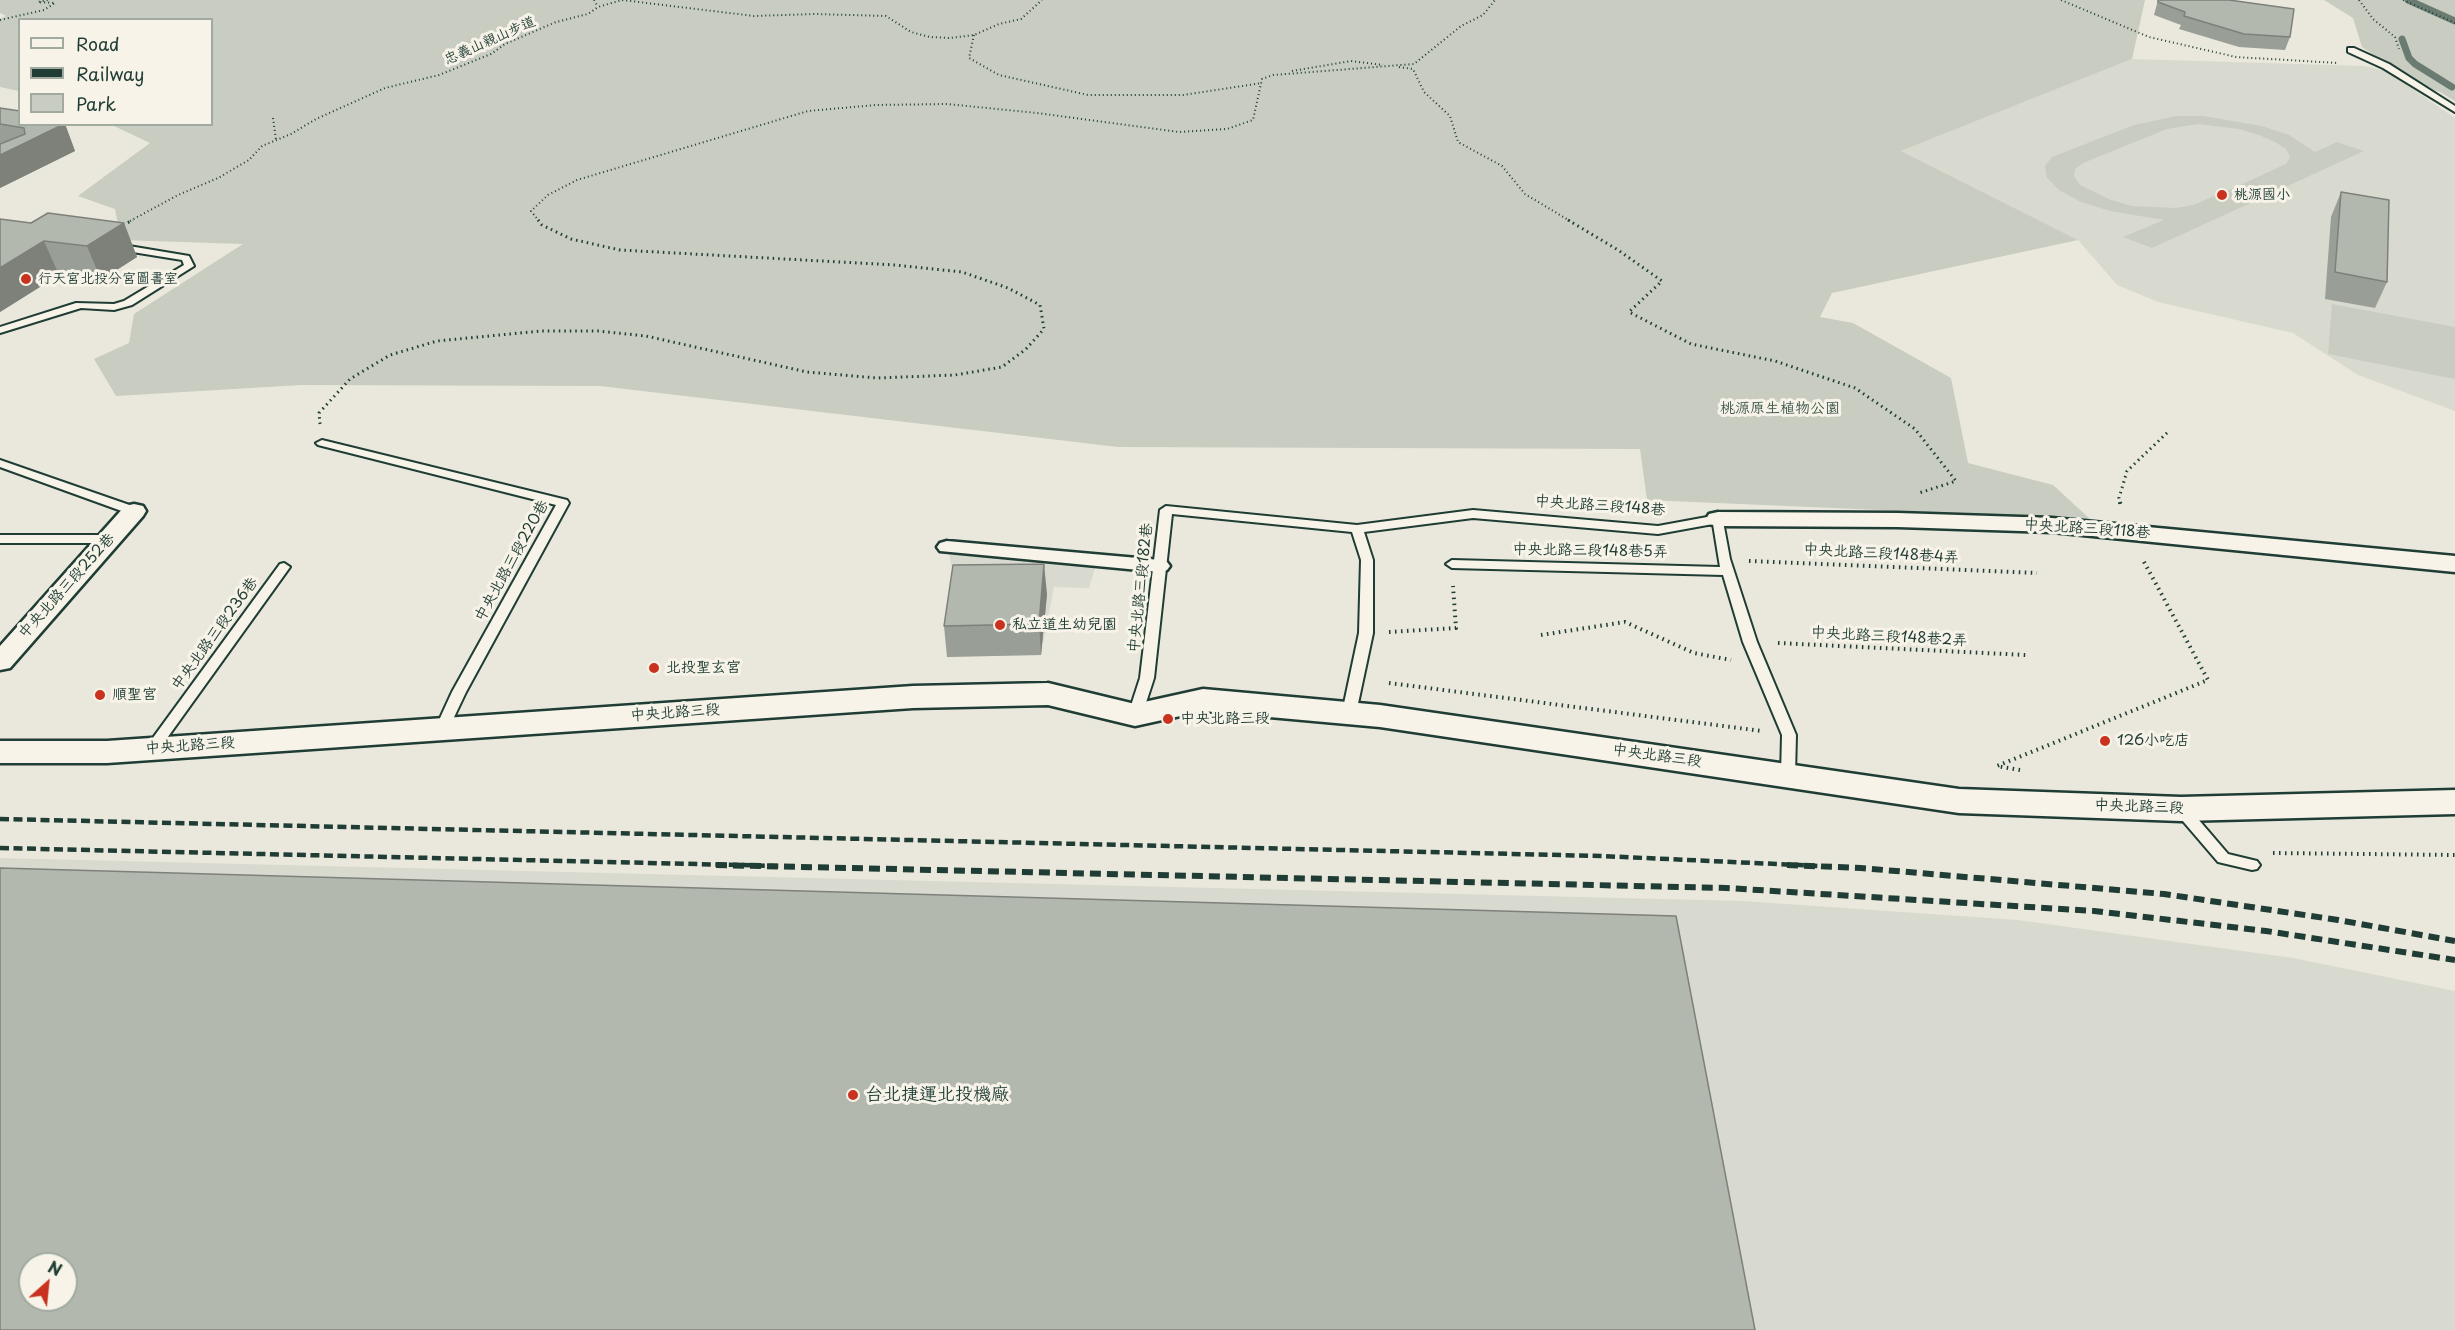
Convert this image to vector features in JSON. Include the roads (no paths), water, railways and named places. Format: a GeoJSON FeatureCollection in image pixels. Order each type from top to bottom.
{"type":"FeatureCollection","features":[{"type":"Feature","properties":{"kind":"street","name":"中央北路三段252巷"},"geometry":{"type":"LineString","coordinates":[[0,662],[135,511]]}},
{"type":"Feature","properties":{"kind":"street","name":"中央北路三段118巷"},"geometry":{"type":"LineString","coordinates":[[1718,519],[1880,520],[2052,525],[2127,530],[2455,564]]}},
{"type":"Feature","properties":{"kind":"street"},"geometry":{"type":"LineString","coordinates":[[948,547],[1160,566]]}},
{"type":"Feature","properties":{"kind":"street","name":"中央北路三段"},"geometry":{"type":"LineString","coordinates":[[0,752],[107,752],[913,697],[1048,694],[1135,715],[1203,700],[1349,713],[1959,801],[2181,809],[2455,802]]}},
{"type":"Feature","properties":{"kind":"lane"},"geometry":{"type":"LineString","coordinates":[[2351,50],[2386,66],[2455,110]]}},
{"type":"Feature","properties":{"kind":"lane"},"geometry":{"type":"LineString","coordinates":[[0,330],[81,306],[114,307],[128,303],[189,266],[186,258],[102,245],[106,233]]}},
{"type":"Feature","properties":{"kind":"lane","name":"中央北路三段220巷"},"geometry":{"type":"LineString","coordinates":[[322,442],[563,503],[465,681],[442,729]]}},
{"type":"Feature","properties":{"kind":"lane"},"geometry":{"type":"LineString","coordinates":[[0,463],[135,511]]}},
{"type":"Feature","properties":{"kind":"lane","name":"中央北路三段182巷"},"geometry":{"type":"LineString","coordinates":[[1135,715],[1147,678],[1166,510],[1357,530]]}},
{"type":"Feature","properties":{"kind":"lane","name":"中央北路三段148巷"},"geometry":{"type":"LineString","coordinates":[[1357,530],[1473,514],[1658,530],[1718,519]]}},
{"type":"Feature","properties":{"kind":"lane"},"geometry":{"type":"LineString","coordinates":[[1718,519],[1726,565],[1750,642],[1789,735],[1788,776]]}},
{"type":"Feature","properties":{"kind":"lane"},"geometry":{"type":"LineString","coordinates":[[1349,713],[1366,633],[1367,560],[1357,530]]}},
{"type":"Feature","properties":{"kind":"lane"},"geometry":{"type":"LineString","coordinates":[[0,539],[108,539]]}},
{"type":"Feature","properties":{"kind":"lane","name":"中央北路三段148巷5弄"},"geometry":{"type":"LineString","coordinates":[[1452,564],[1726,565]]}},
{"type":"Feature","properties":{"kind":"lane","name":"中央北路三段236巷"},"geometry":{"type":"LineString","coordinates":[[152,749],[284,567]]}},
{"type":"Feature","properties":{"kind":"lane"},"geometry":{"type":"LineString","coordinates":[[2181,809],[2223,858],[2252,865]]}},
{"type":"Feature","properties":{"kind":"waterway"},"geometry":{"type":"LineString","coordinates":[[2408,0],[2455,21]]}},
{"type":"Feature","properties":{"kind":"waterway"},"geometry":{"type":"LineString","coordinates":[[2402,39],[2409,58],[2415,64],[2452,87]]}},
{"type":"Feature","properties":{"kind":"railway"},"geometry":{"type":"LineString","coordinates":[[0,819],[1601,856],[1820,866]]}},
{"type":"Feature","properties":{"kind":"railway"},"geometry":{"type":"LineString","coordinates":[[0,848],[781,866]]}},
{"type":"Feature","properties":{"kind":"railway"},"geometry":{"type":"LineString","coordinates":[[716,865],[1726,888],[2094,911],[2266,931],[2455,960]]}},
{"type":"Feature","properties":{"kind":"railway"},"geometry":{"type":"LineString","coordinates":[[1787,865],[1861,868],[2164,894],[2338,920],[2455,941]]}},
{"type":"Feature","properties":{"kind":"place","name":"桃源國小"},"geometry":{"type":"Point","coordinates":[2222,195]}},
{"type":"Feature","properties":{"kind":"place","name":"行天宮北投分宮圖書室"},"geometry":{"type":"Point","coordinates":[26,279]}},
{"type":"Feature","properties":{"kind":"place","name":"私立道生幼兒園"},"geometry":{"type":"Point","coordinates":[1000,625]}},
{"type":"Feature","properties":{"kind":"place","name":"北投聖玄宮"},"geometry":{"type":"Point","coordinates":[654,668]}},
{"type":"Feature","properties":{"kind":"place","name":"順聖宮"},"geometry":{"type":"Point","coordinates":[100,695]}},
{"type":"Feature","properties":{"kind":"place","name":"中央北路三段"},"geometry":{"type":"Point","coordinates":[1168,719]}},
{"type":"Feature","properties":{"kind":"place","name":"126小吃店"},"geometry":{"type":"Point","coordinates":[2105,741]}},
{"type":"Feature","properties":{"kind":"place","name":"台北捷運北投機廠"},"geometry":{"type":"Point","coordinates":[853,1095]}},
{"type":"Feature","properties":{"kind":"park label","name":"桃源原生植物公園"},"geometry":{"type":"Point","coordinates":[1780,409]}}]}
